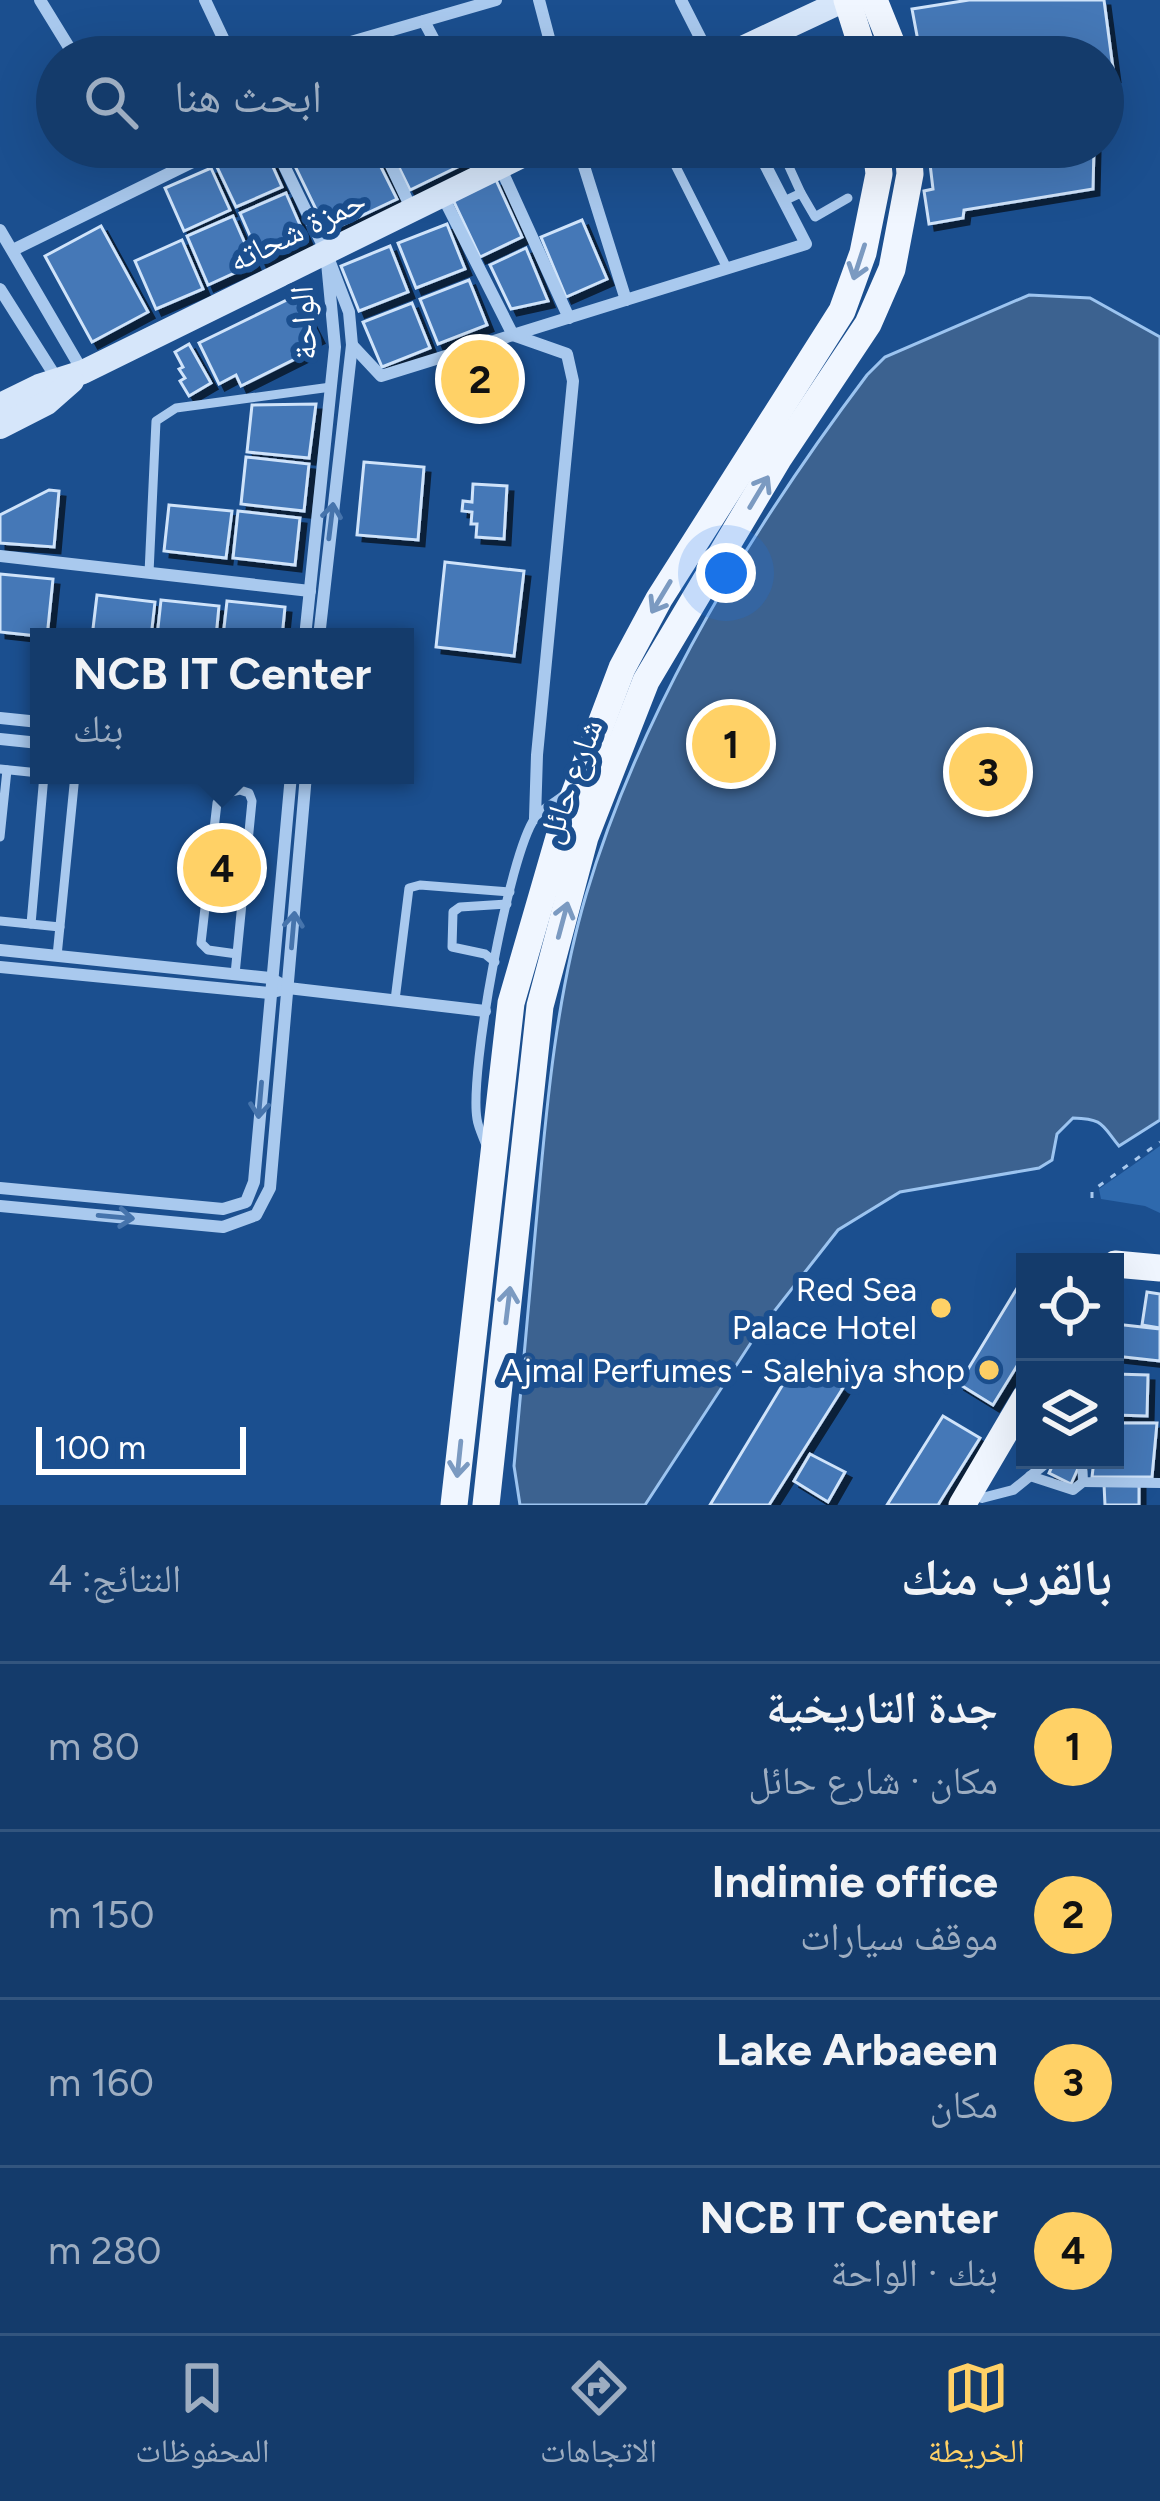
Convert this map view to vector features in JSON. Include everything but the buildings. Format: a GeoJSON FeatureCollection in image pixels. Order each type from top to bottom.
{"type":"FeatureCollection","features":[{"type":"Feature","properties":{"kind":"main road"},"geometry":{"type":"LineString","coordinates":[[768,36],[846,0],[858,36]]}},
{"type":"Feature","properties":{"kind":"main road"},"geometry":{"type":"LineString","coordinates":[[874,0],[889,36]]}},
{"type":"Feature","properties":{"kind":"main road","name":"حمزة شحاته"},"geometry":{"type":"LineString","coordinates":[[0,406],[83,371],[412,210],[480,168]]}},
{"type":"Feature","properties":{"kind":"main road","name":"شارع حائل"},"geometry":{"type":"LineString","coordinates":[[454,1505],[511,1004],[578,785],[622,668],[659,599],[842,311],[863,253],[878,168]]}},
{"type":"Feature","properties":{"kind":"main road","name":"شارع حائل"},"geometry":{"type":"LineString","coordinates":[[486,1505],[540,1006],[585,837],[646,681],[778,459],[868,324],[892,268],[910,168]]}},
{"type":"Feature","properties":{"kind":"main road","name":"حمزة شحاته"},"geometry":{"type":"LineString","coordinates":[[0,428],[47,403],[83,371]]}},
{"type":"Feature","properties":{"kind":"main road"},"geometry":{"type":"LineString","coordinates":[[1124,1265],[1160,1268]]}},
{"type":"Feature","properties":{"kind":"main road"},"geometry":{"type":"LineString","coordinates":[[974,1503],[1016,1418]]}},
{"type":"Feature","properties":{"kind":"street"},"geometry":{"type":"LineString","coordinates":[[40,0],[63,36]]}},
{"type":"Feature","properties":{"kind":"street"},"geometry":{"type":"LineString","coordinates":[[205,0],[222,36]]}},
{"type":"Feature","properties":{"kind":"street"},"geometry":{"type":"LineString","coordinates":[[381,36],[496,0]]}},
{"type":"Feature","properties":{"kind":"street"},"geometry":{"type":"LineString","coordinates":[[539,0],[548,36]]}},
{"type":"Feature","properties":{"kind":"street"},"geometry":{"type":"LineString","coordinates":[[681,0],[699,36]]}},
{"type":"Feature","properties":{"kind":"street"},"geometry":{"type":"LineString","coordinates":[[424,21],[432,36]]}},
{"type":"Feature","properties":{"kind":"street"},"geometry":{"type":"LineString","coordinates":[[13,250],[181,168]]}},
{"type":"Feature","properties":{"kind":"street"},"geometry":{"type":"LineString","coordinates":[[285,168],[326,252]]}},
{"type":"Feature","properties":{"kind":"street"},"geometry":{"type":"LineString","coordinates":[[392,168],[412,210]]}},
{"type":"Feature","properties":{"kind":"street"},"geometry":{"type":"LineString","coordinates":[[501,168],[569,318]]}},
{"type":"Feature","properties":{"kind":"street"},"geometry":{"type":"LineString","coordinates":[[585,168],[626,300]]}},
{"type":"Feature","properties":{"kind":"street"},"geometry":{"type":"LineString","coordinates":[[352,345],[381,376],[806,244],[767,168]]}},
{"type":"Feature","properties":{"kind":"street"},"geometry":{"type":"LineString","coordinates":[[442,195],[513,335],[567,354],[573,381],[535,818]]}},
{"type":"Feature","properties":{"kind":"street"},"geometry":{"type":"LineString","coordinates":[[0,230],[83,371]]}},
{"type":"Feature","properties":{"kind":"street","name":"الواحة"},"geometry":{"type":"LineString","coordinates":[[320,628],[352,345],[349,312],[326,252]]}},
{"type":"Feature","properties":{"kind":"street","name":"الواحة"},"geometry":{"type":"LineString","coordinates":[[306,628],[335,316],[327,287],[326,252]]}},
{"type":"Feature","properties":{"kind":"street"},"geometry":{"type":"LineString","coordinates":[[0,289],[57,380]]}},
{"type":"Feature","properties":{"kind":"street"},"geometry":{"type":"LineString","coordinates":[[0,556],[310,591]]}},
{"type":"Feature","properties":{"kind":"street"},"geometry":{"type":"LineString","coordinates":[[0,718],[30,721]]}},
{"type":"Feature","properties":{"kind":"street"},"geometry":{"type":"LineString","coordinates":[[0,739],[30,742]]}},
{"type":"Feature","properties":{"kind":"street"},"geometry":{"type":"LineString","coordinates":[[0,1188],[223,1209],[246,1202],[254,1182],[290,784]]}},
{"type":"Feature","properties":{"kind":"street"},"geometry":{"type":"LineString","coordinates":[[0,1206],[223,1227],[256,1215],[271,1187],[305,784]]}},
{"type":"Feature","properties":{"kind":"street"},"geometry":{"type":"LineString","coordinates":[[0,950],[235,974],[270,986]]}},
{"type":"Feature","properties":{"kind":"street"},"geometry":{"type":"LineString","coordinates":[[0,968],[270,986],[485,1011]]}},
{"type":"Feature","properties":{"kind":"street"},"geometry":{"type":"LineString","coordinates":[[974,1503],[1013,1490],[1039,1469]]}},
{"type":"Feature","properties":{"kind":"street"},"geometry":{"type":"LineString","coordinates":[[1082,1469],[1083,1482]]}},
{"type":"Feature","properties":{"kind":"street"},"geometry":{"type":"LineString","coordinates":[[1030,1476],[1073,1490],[1083,1482],[1160,1483]]}},
{"type":"Feature","properties":{"kind":"lane"},"geometry":{"type":"LineString","coordinates":[[677,168],[727,268]]}},
{"type":"Feature","properties":{"kind":"lane"},"geometry":{"type":"LineString","coordinates":[[790,168],[815,217],[848,198]]}},
{"type":"Feature","properties":{"kind":"lane"},"geometry":{"type":"LineString","coordinates":[[784,201],[801,193]]}},
{"type":"Feature","properties":{"kind":"lane"},"geometry":{"type":"LineString","coordinates":[[148,573],[156,421],[176,408],[331,388]]}},
{"type":"Feature","properties":{"kind":"lane"},"geometry":{"type":"LineString","coordinates":[[0,837],[3,770]]}},
{"type":"Feature","properties":{"kind":"lane"},"geometry":{"type":"LineString","coordinates":[[31,924],[40,784]]}},
{"type":"Feature","properties":{"kind":"lane"},"geometry":{"type":"LineString","coordinates":[[57,956],[74,784]]}},
{"type":"Feature","properties":{"kind":"lane"},"geometry":{"type":"LineString","coordinates":[[491,1160],[477,1120],[476,1085],[485,1011],[509,898],[535,818],[578,785]]}},
{"type":"Feature","properties":{"kind":"lane"},"geometry":{"type":"LineString","coordinates":[[235,974],[237,954],[252,801],[249,793],[239,790],[222,794],[217,803],[201,943],[208,950],[237,954]]}},
{"type":"Feature","properties":{"kind":"lane"},"geometry":{"type":"LineString","coordinates":[[394,1000],[409,887],[509,898]]}},
{"type":"Feature","properties":{"kind":"lane"},"geometry":{"type":"LineString","coordinates":[[495,962],[485,954],[452,947],[453,912],[509,898]]}},
{"type":"Feature","properties":{"kind":"lane"},"geometry":{"type":"LineString","coordinates":[[0,921],[60,927]]}},
{"type":"Feature","properties":{"kind":"path"},"geometry":{"type":"LineString","coordinates":[[1091,1198],[1092,1191],[1160,1142]]}},
{"type":"Feature","properties":{"kind":"shaded area"},"geometry":{"type":"Polygon","coordinates":[[[1029,295],[1090,298],[1160,337],[1160,1120],[1119,1146],[1101,1124],[1073,1118],[1057,1134],[1052,1160],[1039,1168],[900,1192],[838,1230],[758,1332],[645,1505],[520,1505],[514,1466],[560,1009],[586,895],[637,757],[668,690],[742,558],[867,375],[885,357],[1029,295]]]}},
{"type":"Feature","properties":{"kind":"shaded area"},"geometry":{"type":"Polygon","coordinates":[[[1160,1146],[1160,1213],[1101,1199],[1099,1189],[1160,1146]]]}},
{"type":"Feature","properties":{"kind":"place","name":"Indimie office"},"geometry":{"type":"Point","coordinates":[480,379]}},
{"type":"Feature","properties":{"kind":"place","name":"جدة التاريخية"},"geometry":{"type":"Point","coordinates":[731,744]}},
{"type":"Feature","properties":{"kind":"place","name":"Lake Arbaeen"},"geometry":{"type":"Point","coordinates":[988,772]}},
{"type":"Feature","properties":{"kind":"place","name":"NCB IT Center"},"geometry":{"type":"Point","coordinates":[222,868]}},
{"type":"Feature","properties":{"kind":"place","name":"Red Sea Palace Hotel"},"geometry":{"type":"Point","coordinates":[941,1308]}},
{"type":"Feature","properties":{"kind":"place","name":"Ajmal Perfumes - Salehiya shop"},"geometry":{"type":"Point","coordinates":[989,1370]}}]}
